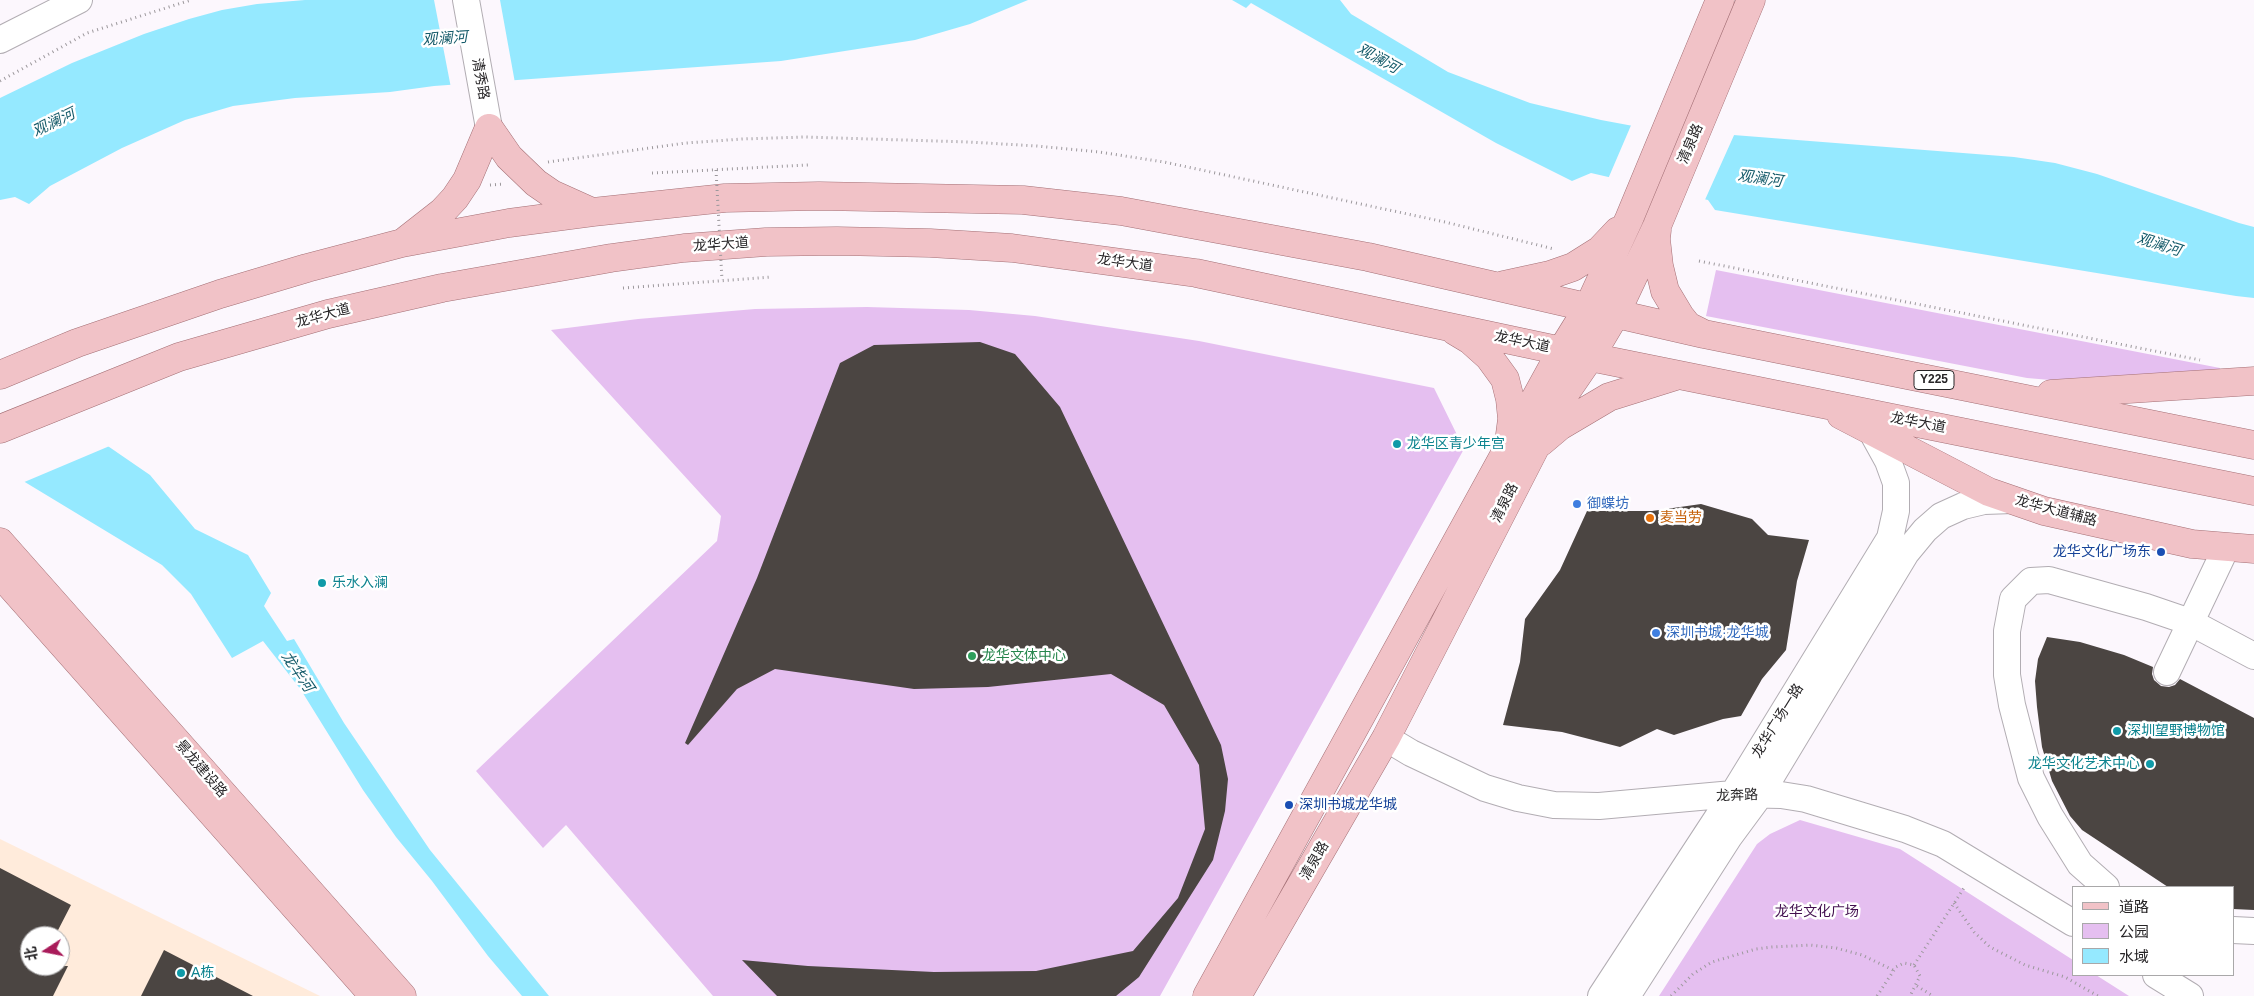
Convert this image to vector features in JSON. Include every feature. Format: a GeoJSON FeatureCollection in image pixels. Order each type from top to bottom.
{"type":"FeatureCollection","features":[{"type":"Feature","properties":{"kind":"main road","name":"清泉路"},"geometry":{"type":"LineString","coordinates":[[1237,996],[1386,738],[1520,449],[1562,350],[1588,308],[1629,219],[1720,0]]}},
{"type":"Feature","properties":{"kind":"main road","name":"清泉路"},"geometry":{"type":"LineString","coordinates":[[1207,996],[1520,449],[1556,405],[1590,357],[1615,314],[1657,226],[1751,0]]}},
{"type":"Feature","properties":{"kind":"main road"},"geometry":{"type":"LineString","coordinates":[[489,128],[509,157],[536,183],[552,194],[592,212]]}},
{"type":"Feature","properties":{"kind":"main road"},"geometry":{"type":"LineString","coordinates":[[402,243],[442,212],[455,198],[467,180],[489,128]]}},
{"type":"Feature","properties":{"kind":"main road"},"geometry":{"type":"LineString","coordinates":[[0,375],[77,343],[228,292],[307,268],[402,243],[509,223],[725,198],[819,196],[1023,200],[1121,211],[1368,257],[1588,308]]}},
{"type":"Feature","properties":{"kind":"main road"},"geometry":{"type":"LineString","coordinates":[[1494,286],[1550,276],[1573,267],[1600,250],[1629,219]]}},
{"type":"Feature","properties":{"kind":"main road"},"geometry":{"type":"LineString","coordinates":[[1657,226],[1656,239],[1665,291],[1688,326],[1704,334]]}},
{"type":"Feature","properties":{"kind":"main road","name":"龙华大道"},"geometry":{"type":"LineString","coordinates":[[0,429],[179,357],[328,314],[442,288],[611,258],[684,248],[766,242],[930,243],[1012,248],[1196,273],[1590,357],[2254,491]]}},
{"type":"Feature","properties":{"kind":"main road","name":"Y225"},"geometry":{"type":"LineString","coordinates":[[1588,308],[1704,334],[2254,445]]}},
{"type":"Feature","properties":{"kind":"main road"},"geometry":{"type":"LineString","coordinates":[[1445,325],[1470,340],[1489,357],[1505,379],[1512,419],[1520,449],[1609,396],[1681,375]]}},
{"type":"Feature","properties":{"kind":"main road"},"geometry":{"type":"LineString","coordinates":[[2018,397],[2254,381]]}},
{"type":"Feature","properties":{"kind":"main road","name":"龙华大道辅路"},"geometry":{"type":"LineString","coordinates":[[1817,402],[1989,492],[2053,513],[2192,544],[2254,549]]}},
{"type":"Feature","properties":{"kind":"main road","name":"景龙建设路"},"geometry":{"type":"LineString","coordinates":[[0,542],[402,996]]}},
{"type":"Feature","properties":{"kind":"main road","name":"景龙建设路"},"geometry":{"type":"LineString","coordinates":[[0,574],[374,996]]}},
{"type":"Feature","properties":{"kind":"street"},"geometry":{"type":"LineString","coordinates":[[0,40],[80,0]]}},
{"type":"Feature","properties":{"kind":"street","name":"清秀路"},"geometry":{"type":"LineString","coordinates":[[466,0],[489,128]]}},
{"type":"Feature","properties":{"kind":"street","name":"龙华广场一路"},"geometry":{"type":"LineString","coordinates":[[1601,996],[1732,794],[1890,538],[1896,511],[1896,483],[1888,461],[1872,432]]}},
{"type":"Feature","properties":{"kind":"street","name":"龙华广场一路"},"geometry":{"type":"LineString","coordinates":[[1627,996],[1729,837],[1760,795],[1892,575],[1925,530],[1941,516],[1963,506],[1984,501],[2013,500]]}},
{"type":"Feature","properties":{"kind":"street"},"geometry":{"type":"LineString","coordinates":[[2167,672],[2226,548]]}},
{"type":"Feature","properties":{"kind":"street"},"geometry":{"type":"LineString","coordinates":[[2105,886],[2080,864],[2050,816],[2031,778],[2012,705],[2007,674],[2007,631],[2013,599],[2031,581],[2049,580],[2146,607],[2190,622],[2254,656]]}},
{"type":"Feature","properties":{"kind":"street","name":"龙奔路"},"geometry":{"type":"LineString","coordinates":[[1386,738],[1411,753],[1485,788],[1518,798],[1554,805],[1599,806],[1732,794],[1781,795],[1806,799],[1924,836],[1965,856],[2072,922]]}},
{"type":"Feature","properties":{"kind":"street"},"geometry":{"type":"LineString","coordinates":[[2234,930],[2254,931]]}},
{"type":"Feature","properties":{"kind":"street"},"geometry":{"type":"LineString","coordinates":[[2158,976],[2190,996]]}},
{"type":"Feature","properties":{"kind":"path"},"geometry":{"type":"LineString","coordinates":[[0,80],[87,34],[191,0]]}},
{"type":"Feature","properties":{"kind":"path"},"geometry":{"type":"LineString","coordinates":[[542,163],[686,143],[742,139],[805,137],[1037,146],[1164,162],[1445,222],[1549,247],[1562,254]]}},
{"type":"Feature","properties":{"kind":"path"},"geometry":{"type":"LineString","coordinates":[[652,173],[808,165]]}},
{"type":"Feature","properties":{"kind":"path"},"geometry":{"type":"LineString","coordinates":[[716,170],[722,280]]}},
{"type":"Feature","properties":{"kind":"path"},"geometry":{"type":"LineString","coordinates":[[482,186],[507,184]]}},
{"type":"Feature","properties":{"kind":"path"},"geometry":{"type":"LineString","coordinates":[[1699,261],[2200,360]]}},
{"type":"Feature","properties":{"kind":"path"},"geometry":{"type":"LineString","coordinates":[[622,288],[772,277]]}},
{"type":"Feature","properties":{"kind":"path"},"geometry":{"type":"LineString","coordinates":[[1914,965],[1964,888]]}},
{"type":"Feature","properties":{"kind":"path"},"geometry":{"type":"LineString","coordinates":[[1954,903],[1974,932],[1990,947],[2026,964],[2065,977],[2098,996]]}},
{"type":"Feature","properties":{"kind":"path"},"geometry":{"type":"LineString","coordinates":[[1671,996],[1693,974],[1712,962],[1756,949],[1772,947],[1810,945],[1836,948],[1862,954],[1893,970]]}},
{"type":"Feature","properties":{"kind":"path"},"geometry":{"type":"LineString","coordinates":[[1877,996],[1893,970],[1904,963],[1914,965]]}},
{"type":"Feature","properties":{"kind":"path"},"geometry":{"type":"LineString","coordinates":[[1910,996],[1917,986],[1920,976],[1914,965]]}},
{"type":"Feature","properties":{"kind":"path"},"geometry":{"type":"LineString","coordinates":[[1917,986],[1933,996]]}},
{"type":"Feature","properties":{"kind":"shaded area"},"geometry":{"type":"Polygon","coordinates":[[[0,839],[320,996],[0,996],[0,839]]]}},
{"type":"Feature","properties":{"kind":"green space"},"geometry":{"type":"Polygon","coordinates":[[[1716,270],[2220,368],[2219,374],[2062,381],[2027,378],[1706,316],[1716,270]]]}},
{"type":"Feature","properties":{"kind":"green space","name":"龙华文体中心"},"geometry":{"type":"Polygon","coordinates":[[[867,307],[969,310],[1035,316],[1199,341],[1434,388],[1464,449],[1160,996],[713,996],[566,825],[543,848],[476,771],[717,541],[721,516],[551,330],[638,319],[755,309],[867,307]]]}},
{"type":"Feature","properties":{"kind":"green space","name":"龙华文化广场"},"geometry":{"type":"Polygon","coordinates":[[[1800,820],[1900,849],[2072,959],[2072,976],[2098,976],[2129,996],[1659,996],[1757,844],[1770,834],[1800,820]]]}},
{"type":"Feature","properties":{"kind":"water","name":"观澜河"},"geometry":{"type":"Polygon","coordinates":[[[305,0],[1028,0],[970,24],[915,40],[781,61],[434,86],[390,92],[295,98],[233,106],[185,120],[122,148],[50,186],[29,204],[15,197],[0,200],[0,98],[72,63],[144,34],[189,19],[222,10],[257,4],[305,0]]]}},
{"type":"Feature","properties":{"kind":"water","name":"观澜河"},"geometry":{"type":"Polygon","coordinates":[[[1232,0],[1340,0],[1351,14],[1448,72],[1530,103],[1601,120],[1644,128],[2014,157],[2055,163],[2097,174],[2254,227],[2254,298],[1715,210],[1708,200],[1591,173],[1572,181],[1496,143],[1251,3],[1246,8],[1232,0]]]}},
{"type":"Feature","properties":{"kind":"water","name":"龙华河"},"geometry":{"type":"Polygon","coordinates":[[[0,372],[150,475],[195,529],[248,555],[271,593],[264,606],[287,641],[294,639],[344,723],[430,850],[549,996],[522,996],[488,956],[432,881],[396,837],[363,790],[301,690],[263,641],[232,658],[191,594],[162,565],[0,467],[0,372]]]}},
{"type":"Feature","properties":{"kind":"pier"},"geometry":{"type":"Polygon","coordinates":[[[434,0],[500,0],[515,83],[451,88],[434,0]]]}},
{"type":"Feature","properties":{"kind":"pier"},"geometry":{"type":"Polygon","coordinates":[[[1632,123],[1735,133],[1704,202],[1608,179],[1632,123]]]}},
{"type":"Feature","properties":{"kind":"pier"},"geometry":{"type":"Polygon","coordinates":[[[0,370],[112,445],[22,483],[0,470],[0,370]]]}},
{"type":"Feature","properties":{"kind":"building"},"geometry":{"type":"Polygon","coordinates":[[[980,342],[1015,354],[1060,407],[1221,745],[1228,779],[1225,811],[1213,860],[1139,977],[1116,996],[777,996],[742,960],[808,966],[934,972],[1036,971],[1133,951],[1178,898],[1205,829],[1199,765],[1164,705],[1111,674],[988,687],[914,689],[775,669],[737,689],[688,745],[685,743],[757,578],[840,363],[874,345],[980,342]]]}},
{"type":"Feature","properties":{"kind":"building","name":"深圳书城·龙华城"},"geometry":{"type":"Polygon","coordinates":[[[1701,504],[1752,519],[1768,535],[1809,540],[1797,581],[1786,650],[1762,679],[1741,716],[1723,719],[1674,735],[1657,729],[1620,747],[1562,732],[1503,725],[1520,662],[1525,619],[1560,570],[1587,511],[1652,511],[1701,504]]]}},
{"type":"Feature","properties":{"kind":"building","name":"龙华文化艺术中心"},"geometry":{"type":"Polygon","coordinates":[[[2047,637],[2080,642],[2124,655],[2153,667],[2152,674],[2154,680],[2161,686],[2169,687],[2175,685],[2180,679],[2254,718],[2254,910],[2234,909],[2234,886],[2166,886],[2082,830],[2070,816],[2052,781],[2042,747],[2035,681],[2038,659],[2047,637]]]}},
{"type":"Feature","properties":{"kind":"building"},"geometry":{"type":"Polygon","coordinates":[[[0,868],[71,905],[60,926],[20,926],[20,976],[63,976],[53,996],[0,996],[0,868]]]}},
{"type":"Feature","properties":{"kind":"building","name":"A栋"},"geometry":{"type":"Polygon","coordinates":[[[164,950],[253,996],[141,996],[164,950]]]}},
{"type":"Feature","properties":{"kind":"place","name":"龙华区青少年宫"},"geometry":{"type":"Point","coordinates":[1397,444]}},
{"type":"Feature","properties":{"kind":"place","name":"御蝶坊"},"geometry":{"type":"Point","coordinates":[1577,504]}},
{"type":"Feature","properties":{"kind":"place","name":"麦当劳"},"geometry":{"type":"Point","coordinates":[1650,518]}},
{"type":"Feature","properties":{"kind":"place","name":"龙华文化广场东"},"geometry":{"type":"Point","coordinates":[2161,552]}},
{"type":"Feature","properties":{"kind":"place","name":"乐水入澜"},"geometry":{"type":"Point","coordinates":[322,583]}},
{"type":"Feature","properties":{"kind":"place","name":"深圳书城·龙华城"},"geometry":{"type":"Point","coordinates":[1656,633]}},
{"type":"Feature","properties":{"kind":"place","name":"龙华文体中心"},"geometry":{"type":"Point","coordinates":[972,656]}},
{"type":"Feature","properties":{"kind":"place","name":"深圳望野博物馆"},"geometry":{"type":"Point","coordinates":[2117,731]}},
{"type":"Feature","properties":{"kind":"place","name":"龙华文化艺术中心"},"geometry":{"type":"Point","coordinates":[2150,764]}},
{"type":"Feature","properties":{"kind":"place","name":"深圳书城龙华城"},"geometry":{"type":"Point","coordinates":[1289,805]}},
{"type":"Feature","properties":{"kind":"place","name":"A栋"},"geometry":{"type":"Point","coordinates":[181,973]}}]}
